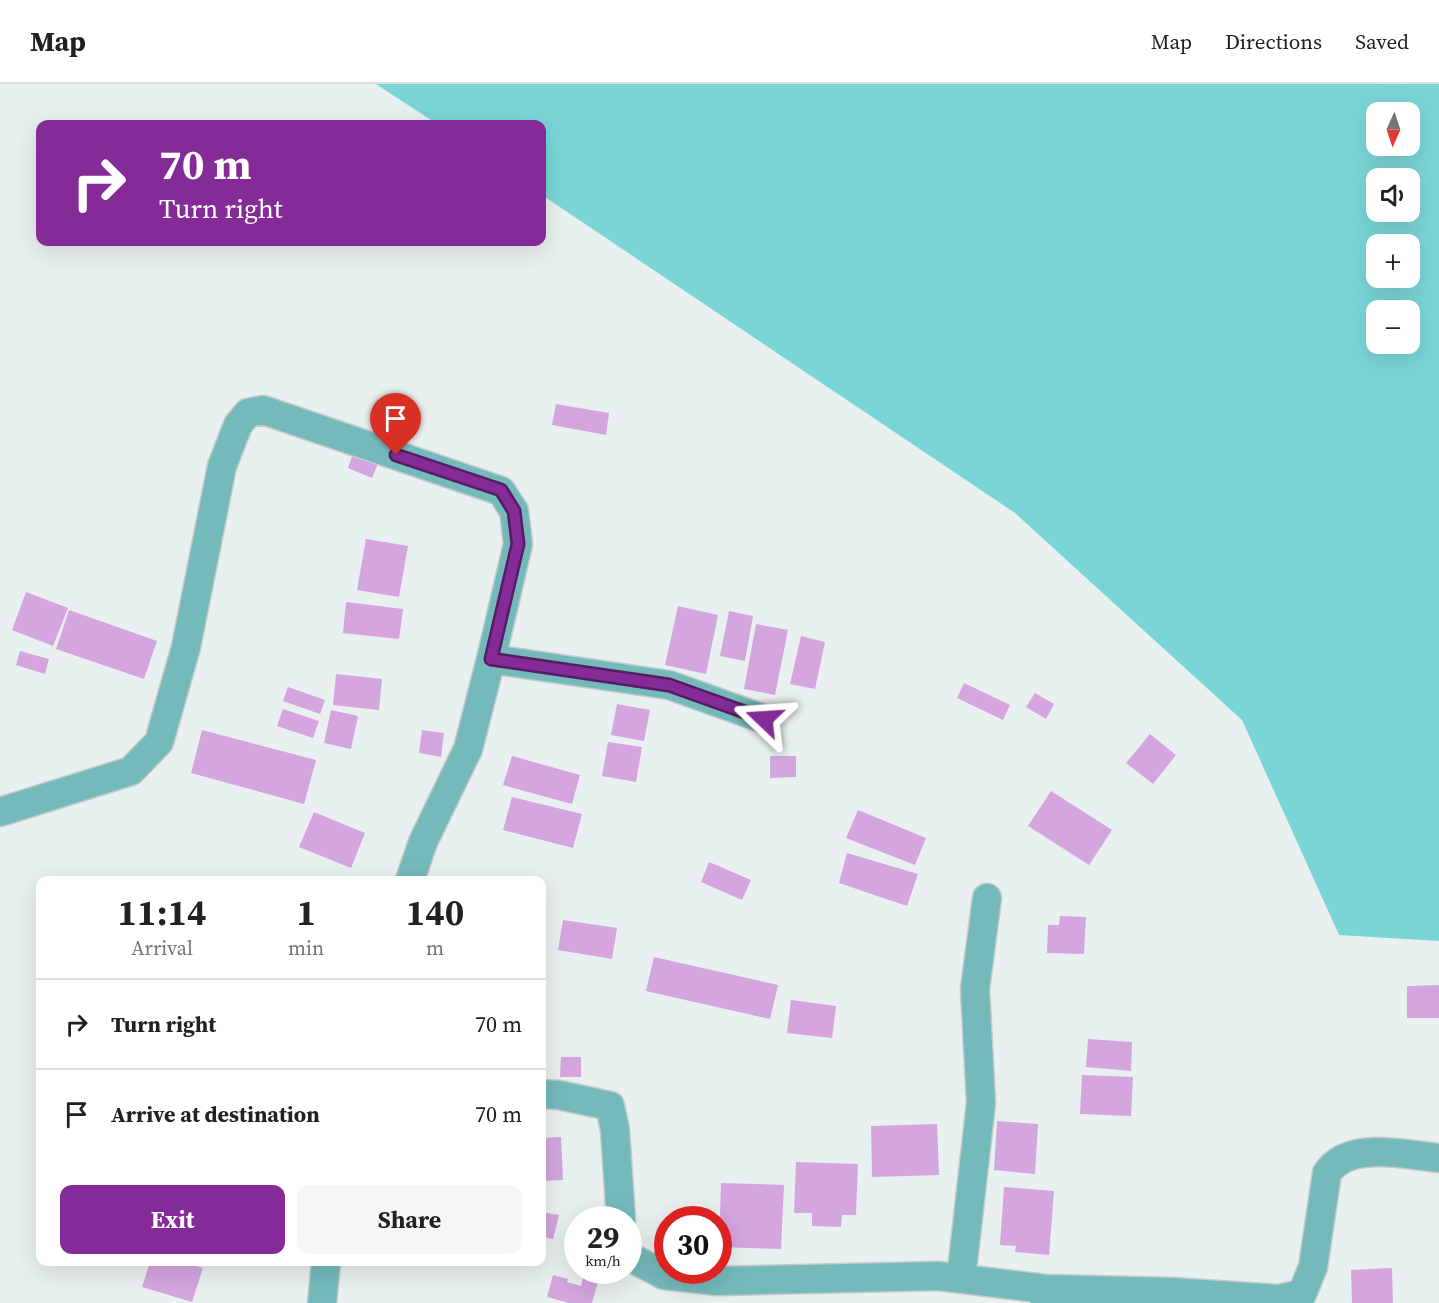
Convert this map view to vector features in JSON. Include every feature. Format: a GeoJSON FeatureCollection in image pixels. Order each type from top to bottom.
{"type":"FeatureCollection","features":[{"type":"Feature","properties":{"kind":"street"},"geometry":{"type":"LineString","coordinates":[[0,812],[131,771],[159,742],[186,647],[222,466],[238,425],[248,413],[263,410],[501,490],[514,511],[518,544],[468,749],[423,842],[411,876]]}},
{"type":"Feature","properties":{"kind":"street"},"geometry":{"type":"LineString","coordinates":[[491,659],[669,685],[764,719]]}},
{"type":"Feature","properties":{"kind":"street"},"geometry":{"type":"LineString","coordinates":[[961,1279],[981,1103],[975,989],[987,898]]}},
{"type":"Feature","properties":{"kind":"street"},"geometry":{"type":"LineString","coordinates":[[546,1094],[610,1106],[615,1130],[620,1206]]}},
{"type":"Feature","properties":{"kind":"street"},"geometry":{"type":"LineString","coordinates":[[642,1263],[664,1275],[717,1281],[938,1276],[1045,1296],[1172,1292],[1279,1299],[1302,1294],[1313,1267],[1326,1173],[1334,1162],[1348,1156],[1380,1152],[1439,1158]]}},
{"type":"Feature","properties":{"kind":"street"},"geometry":{"type":"LineString","coordinates":[[322,1303],[326,1266]]}},
{"type":"Feature","properties":{"kind":"shaded area"},"geometry":{"type":"Polygon","coordinates":[[[376,84],[1439,84],[1439,941],[1339,935],[1242,720],[1015,513],[546,198],[546,120],[431,120],[376,84]]]}},
{"type":"Feature","properties":{"kind":"building"},"geometry":{"type":"Polygon","coordinates":[[[556,404],[609,413],[606,435],[552,425],[556,404]]]}},
{"type":"Feature","properties":{"kind":"building"},"geometry":{"type":"Polygon","coordinates":[[[354,451],[379,461],[372,478],[348,468],[354,451]]]}},
{"type":"Feature","properties":{"kind":"building"},"geometry":{"type":"Polygon","coordinates":[[[366,539],[408,546],[399,597],[357,590],[366,539]]]}},
{"type":"Feature","properties":{"kind":"building"},"geometry":{"type":"Polygon","coordinates":[[[26,592],[68,608],[53,646],[12,630],[26,592]]]}},
{"type":"Feature","properties":{"kind":"building"},"geometry":{"type":"Polygon","coordinates":[[[346,602],[403,609],[399,639],[343,633],[346,602]]]}},
{"type":"Feature","properties":{"kind":"building"},"geometry":{"type":"Polygon","coordinates":[[[678,606],[718,615],[706,674],[665,665],[678,606]]]}},
{"type":"Feature","properties":{"kind":"building"},"geometry":{"type":"Polygon","coordinates":[[[69,610],[157,641],[144,679],[56,649],[69,610]]]}},
{"type":"Feature","properties":{"kind":"building"},"geometry":{"type":"Polygon","coordinates":[[[729,611],[753,616],[745,661],[720,656],[729,611]]]}},
{"type":"Feature","properties":{"kind":"building"},"geometry":{"type":"Polygon","coordinates":[[[756,624],[788,630],[775,695],[744,689],[756,624]]]}},
{"type":"Feature","properties":{"kind":"building"},"geometry":{"type":"Polygon","coordinates":[[[801,636],[825,642],[815,689],[790,684],[801,636]]]}},
{"type":"Feature","properties":{"kind":"building"},"geometry":{"type":"Polygon","coordinates":[[[20,651],[49,659],[45,674],[16,665],[20,651]]]}},
{"type":"Feature","properties":{"kind":"building"},"geometry":{"type":"Polygon","coordinates":[[[336,674],[382,679],[379,710],[333,705],[336,674]]]}},
{"type":"Feature","properties":{"kind":"building"},"geometry":{"type":"Polygon","coordinates":[[[964,683],[1010,705],[1003,720],[957,698],[964,683]]]}},
{"type":"Feature","properties":{"kind":"building"},"geometry":{"type":"Polygon","coordinates":[[[288,687],[325,700],[320,714],[283,701],[288,687]]]}},
{"type":"Feature","properties":{"kind":"building"},"geometry":{"type":"Polygon","coordinates":[[[1035,693],[1054,704],[1046,719],[1026,707],[1035,693]]]}},
{"type":"Feature","properties":{"kind":"building"},"geometry":{"type":"Polygon","coordinates":[[[617,704],[650,710],[644,741],[611,735],[617,704]]]}},
{"type":"Feature","properties":{"kind":"building"},"geometry":{"type":"Polygon","coordinates":[[[283,709],[319,721],[313,738],[277,726],[283,709]]]}},
{"type":"Feature","properties":{"kind":"building"},"geometry":{"type":"Polygon","coordinates":[[[331,710],[358,716],[351,749],[324,743],[331,710]]]}},
{"type":"Feature","properties":{"kind":"building"},"geometry":{"type":"Polygon","coordinates":[[[202,730],[316,760],[304,804],[191,773],[202,730]]]}},
{"type":"Feature","properties":{"kind":"building"},"geometry":{"type":"Polygon","coordinates":[[[422,730],[444,733],[441,757],[419,753],[422,730]]]}},
{"type":"Feature","properties":{"kind":"building"},"geometry":{"type":"Polygon","coordinates":[[[1150,734],[1176,755],[1153,784],[1126,763],[1150,734]]]}},
{"type":"Feature","properties":{"kind":"building"},"geometry":{"type":"Polygon","coordinates":[[[608,742],[642,747],[636,782],[602,776],[608,742]]]}},
{"type":"Feature","properties":{"kind":"building"},"geometry":{"type":"Polygon","coordinates":[[[512,756],[580,775],[572,804],[503,785],[512,756]]]}},
{"type":"Feature","properties":{"kind":"building"},"geometry":{"type":"Polygon","coordinates":[[[770,756],[796,756],[796,777],[770,778],[770,756]]]}},
{"type":"Feature","properties":{"kind":"building"},"geometry":{"type":"Polygon","coordinates":[[[1051,791],[1112,830],[1089,865],[1028,826],[1051,791]]]}},
{"type":"Feature","properties":{"kind":"building"},"geometry":{"type":"Polygon","coordinates":[[[512,797],[582,814],[573,848],[503,830],[512,797]]]}},
{"type":"Feature","properties":{"kind":"building"},"geometry":{"type":"Polygon","coordinates":[[[858,810],[926,838],[915,865],[846,838],[858,810]]]}},
{"type":"Feature","properties":{"kind":"building"},"geometry":{"type":"Polygon","coordinates":[[[314,812],[365,833],[351,868],[299,847],[314,812]]]}},
{"type":"Feature","properties":{"kind":"building"},"geometry":{"type":"Polygon","coordinates":[[[847,853],[918,874],[907,906],[839,883],[847,853]]]}},
{"type":"Feature","properties":{"kind":"building"},"geometry":{"type":"Polygon","coordinates":[[[709,862],[751,880],[742,900],[701,882],[709,862]]]}},
{"type":"Feature","properties":{"kind":"building"},"geometry":{"type":"Polygon","coordinates":[[[1060,916],[1086,917],[1084,954],[1047,953],[1048,925],[1059,925],[1060,916]]]}},
{"type":"Feature","properties":{"kind":"building"},"geometry":{"type":"Polygon","coordinates":[[[563,920],[617,928],[612,959],[558,950],[563,920]]]}},
{"type":"Feature","properties":{"kind":"building"},"geometry":{"type":"Polygon","coordinates":[[[654,957],[778,985],[770,1019],[646,991],[654,957]]]}},
{"type":"Feature","properties":{"kind":"building"},"geometry":{"type":"Polygon","coordinates":[[[1439,985],[1439,1018],[1407,1018],[1407,986],[1439,985]]]}},
{"type":"Feature","properties":{"kind":"building"},"geometry":{"type":"Polygon","coordinates":[[[791,1000],[836,1006],[832,1038],[787,1033],[791,1000]]]}},
{"type":"Feature","properties":{"kind":"building"},"geometry":{"type":"Polygon","coordinates":[[[1088,1039],[1132,1042],[1131,1071],[1086,1067],[1088,1039]]]}},
{"type":"Feature","properties":{"kind":"building"},"geometry":{"type":"Polygon","coordinates":[[[561,1057],[581,1057],[581,1077],[560,1077],[561,1057]]]}},
{"type":"Feature","properties":{"kind":"building"},"geometry":{"type":"Polygon","coordinates":[[[1082,1075],[1133,1077],[1131,1116],[1080,1114],[1082,1075]]]}},
{"type":"Feature","properties":{"kind":"building"},"geometry":{"type":"Polygon","coordinates":[[[997,1121],[1038,1124],[1035,1174],[994,1170],[997,1121]]]}},
{"type":"Feature","properties":{"kind":"building"},"geometry":{"type":"Polygon","coordinates":[[[937,1124],[939,1175],[872,1177],[871,1126],[937,1124]]]}},
{"type":"Feature","properties":{"kind":"building"},"geometry":{"type":"Polygon","coordinates":[[[561,1137],[563,1180],[546,1181],[546,1138],[561,1137]]]}},
{"type":"Feature","properties":{"kind":"building"},"geometry":{"type":"Polygon","coordinates":[[[796,1162],[858,1164],[856,1215],[842,1215],[841,1227],[812,1226],[812,1213],[794,1213],[796,1162]]]}},
{"type":"Feature","properties":{"kind":"building"},"geometry":{"type":"Polygon","coordinates":[[[721,1183],[784,1185],[781,1249],[732,1247],[732,1206],[720,1206],[721,1183]]]}},
{"type":"Feature","properties":{"kind":"building"},"geometry":{"type":"Polygon","coordinates":[[[1004,1187],[1054,1191],[1049,1255],[1015,1252],[1016,1246],[1000,1245],[1004,1187]]]}},
{"type":"Feature","properties":{"kind":"building"},"geometry":{"type":"Polygon","coordinates":[[[546,1213],[559,1215],[553,1239],[546,1238],[546,1213]]]}},
{"type":"Feature","properties":{"kind":"building"},"geometry":{"type":"Polygon","coordinates":[[[149,1266],[203,1268],[192,1302],[142,1287],[149,1266]]]}},
{"type":"Feature","properties":{"kind":"building"},"geometry":{"type":"Polygon","coordinates":[[[1392,1268],[1393,1303],[1352,1303],[1351,1270],[1392,1268]]]}},
{"type":"Feature","properties":{"kind":"building"},"geometry":{"type":"Polygon","coordinates":[[[553,1275],[564,1278],[564,1284],[581,1286],[582,1284],[597,1284],[592,1303],[569,1303],[547,1297],[553,1275]]]}},
{"type":"Feature","properties":{"kind":"route"},"geometry":{"type":"LineString","coordinates":[[396,455],[501,490],[514,511],[518,544],[491,659],[669,685],[764,719]]}}]}
